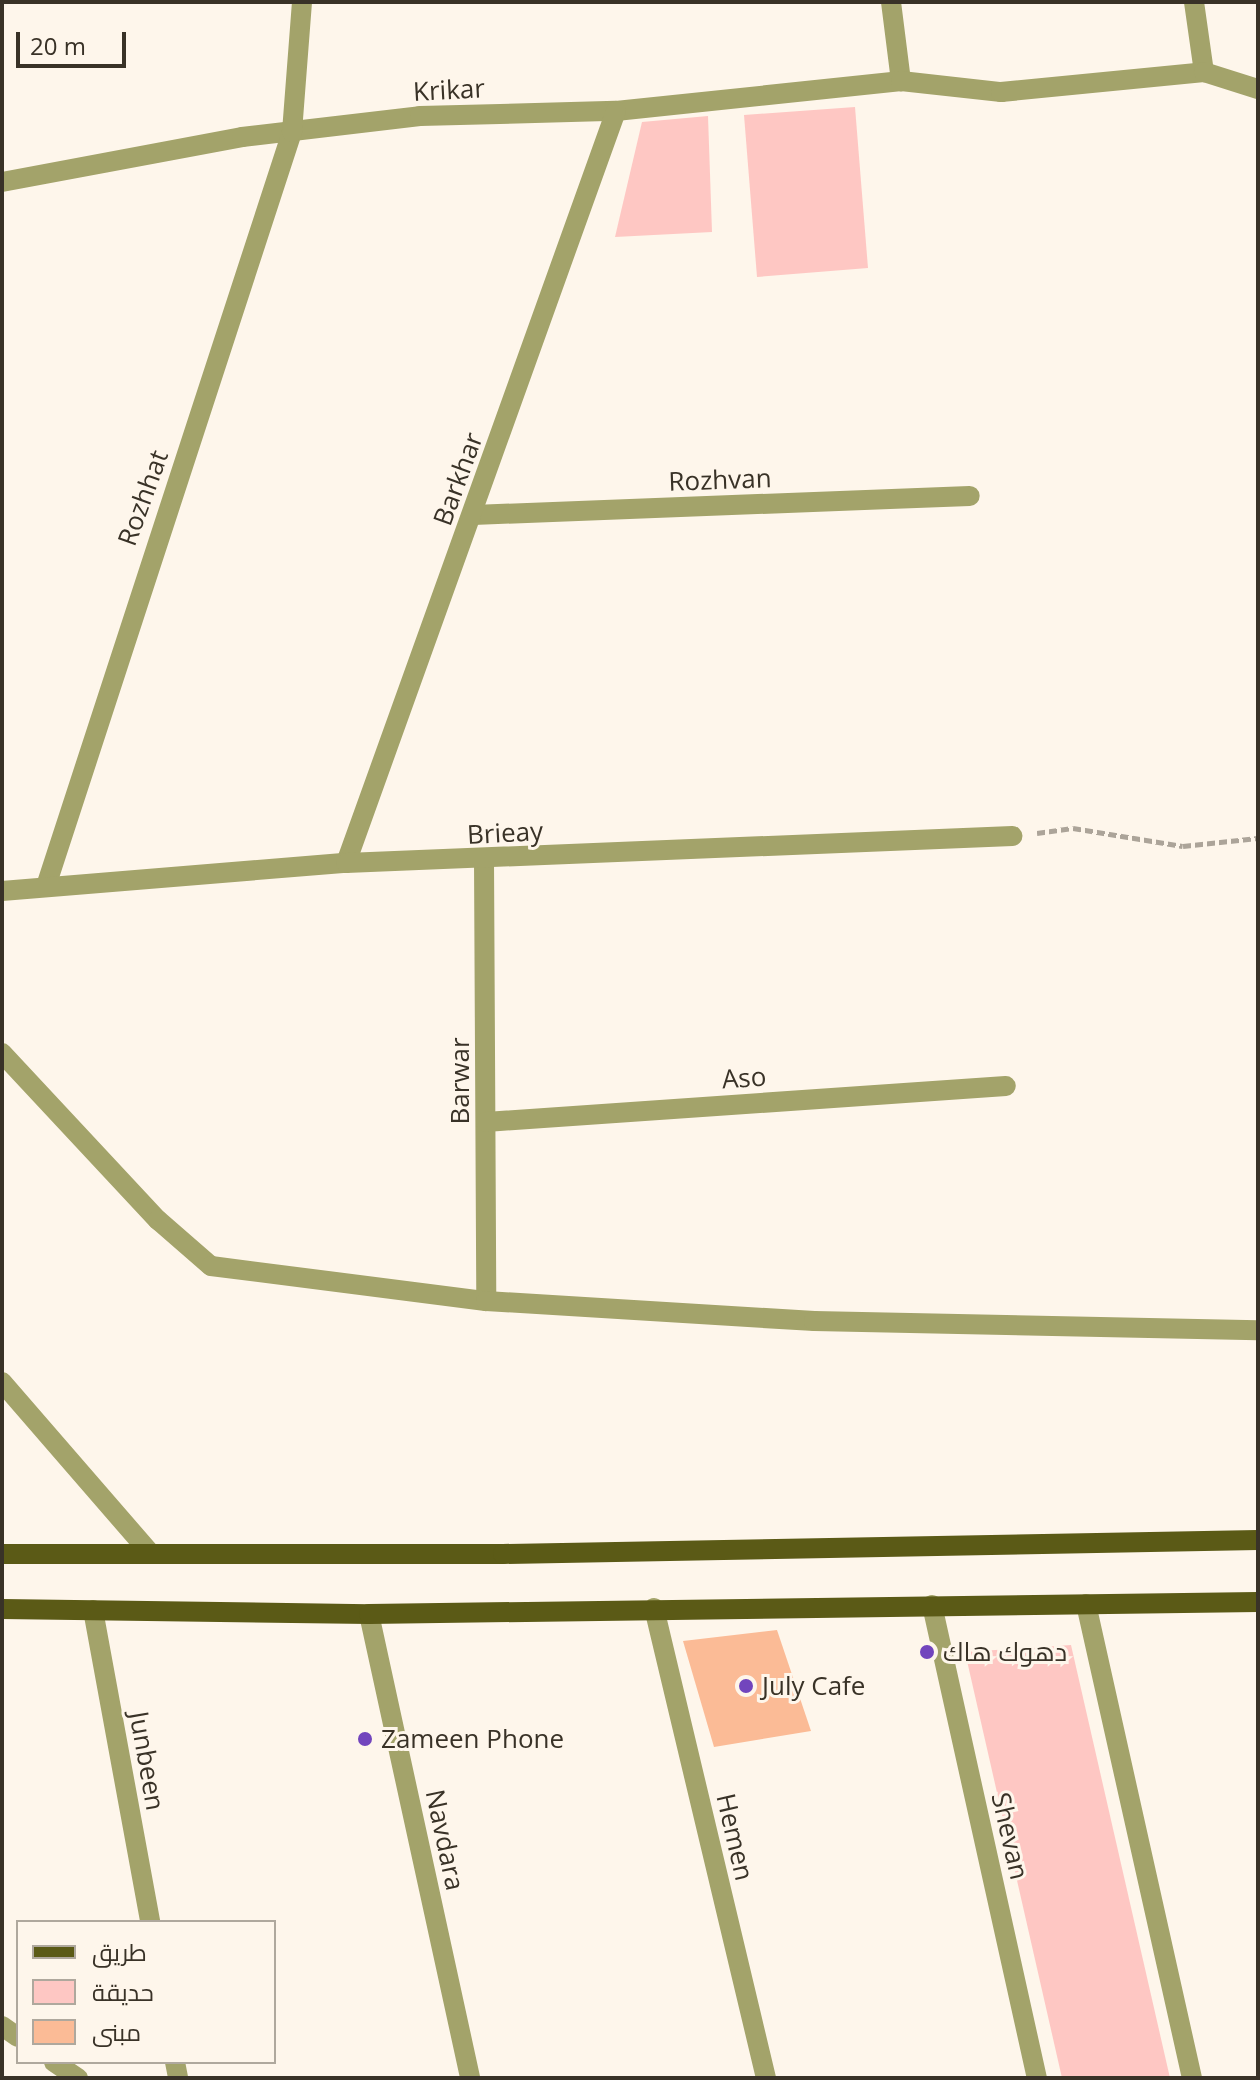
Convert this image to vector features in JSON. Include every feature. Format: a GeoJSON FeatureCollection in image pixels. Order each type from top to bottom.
{"type":"FeatureCollection","features":[{"type":"Feature","properties":{"kind":"main road"},"geometry":{"type":"LineString","coordinates":[[2,1554],[1258,1540]]}},
{"type":"Feature","properties":{"kind":"main road"},"geometry":{"type":"LineString","coordinates":[[2,1609],[369,1614],[1258,1602]]}},
{"type":"Feature","properties":{"kind":"street","name":"Rozhhat"},"geometry":{"type":"LineString","coordinates":[[47,883],[292,132],[302,2]]}},
{"type":"Feature","properties":{"kind":"street"},"geometry":{"type":"LineString","coordinates":[[891,2],[901,81]]}},
{"type":"Feature","properties":{"kind":"street"},"geometry":{"type":"LineString","coordinates":[[1194,2],[1204,72],[1258,89]]}},
{"type":"Feature","properties":{"kind":"street","name":"Krikar"},"geometry":{"type":"LineString","coordinates":[[2,182],[292,132],[420,116],[616,111],[901,81],[1001,92],[1204,72]]}},
{"type":"Feature","properties":{"kind":"street","name":"Barkhar"},"geometry":{"type":"LineString","coordinates":[[346,863],[616,111]]}},
{"type":"Feature","properties":{"kind":"street","name":"Rozhvan"},"geometry":{"type":"LineString","coordinates":[[473,515],[970,496]]}},
{"type":"Feature","properties":{"kind":"street","name":"Brieay"},"geometry":{"type":"LineString","coordinates":[[2,891],[47,883],[346,863],[484,860],[1012,836]]}},
{"type":"Feature","properties":{"kind":"street","name":"Barwar"},"geometry":{"type":"LineString","coordinates":[[484,860],[486,1301]]}},
{"type":"Feature","properties":{"kind":"street"},"geometry":{"type":"LineString","coordinates":[[2,1053],[158,1220],[211,1266],[486,1301],[814,1321],[1258,1330]]}},
{"type":"Feature","properties":{"kind":"street","name":"Aso"},"geometry":{"type":"LineString","coordinates":[[486,1122],[1006,1086]]}},
{"type":"Feature","properties":{"kind":"street"},"geometry":{"type":"LineString","coordinates":[[2,1382],[150,1553]]}},
{"type":"Feature","properties":{"kind":"street"},"geometry":{"type":"LineString","coordinates":[[1086,1604],[1192,2078]]}},
{"type":"Feature","properties":{"kind":"street","name":"Shevan"},"geometry":{"type":"LineString","coordinates":[[932,1605],[1037,2078]]}},
{"type":"Feature","properties":{"kind":"street","name":"Hemen"},"geometry":{"type":"LineString","coordinates":[[654,1608],[766,2078]]}},
{"type":"Feature","properties":{"kind":"street","name":"Junbeen"},"geometry":{"type":"LineString","coordinates":[[93,1610],[150,1920]]}},
{"type":"Feature","properties":{"kind":"street","name":"Navdara"},"geometry":{"type":"LineString","coordinates":[[369,1614],[470,2078]]}},
{"type":"Feature","properties":{"kind":"street"},"geometry":{"type":"LineString","coordinates":[[57,2064],[78,2078]]}},
{"type":"Feature","properties":{"kind":"path"},"geometry":{"type":"LineString","coordinates":[[1012,836],[1073,828],[1183,846],[1258,838]]}},
{"type":"Feature","properties":{"kind":"green space"},"geometry":{"type":"Polygon","coordinates":[[[855,107],[868,268],[757,277],[744,115],[855,107]]]}},
{"type":"Feature","properties":{"kind":"green space"},"geometry":{"type":"Polygon","coordinates":[[[708,116],[712,232],[615,237],[642,122],[708,116]]]}},
{"type":"Feature","properties":{"kind":"green space"},"geometry":{"type":"Polygon","coordinates":[[[1071,1645],[1170,2078],[1062,2078],[965,1652],[1071,1645]]]}},
{"type":"Feature","properties":{"kind":"building","name":"July Cafe"},"geometry":{"type":"Polygon","coordinates":[[[777,1630],[811,1731],[714,1747],[683,1641],[777,1630]]]}},
{"type":"Feature","properties":{"kind":"place","name":"دهوك هاك"},"geometry":{"type":"Point","coordinates":[927,1652]}},
{"type":"Feature","properties":{"kind":"place","name":"July Cafe"},"geometry":{"type":"Point","coordinates":[746,1686]}},
{"type":"Feature","properties":{"kind":"place","name":"Zameen Phone"},"geometry":{"type":"Point","coordinates":[365,1739]}}]}
